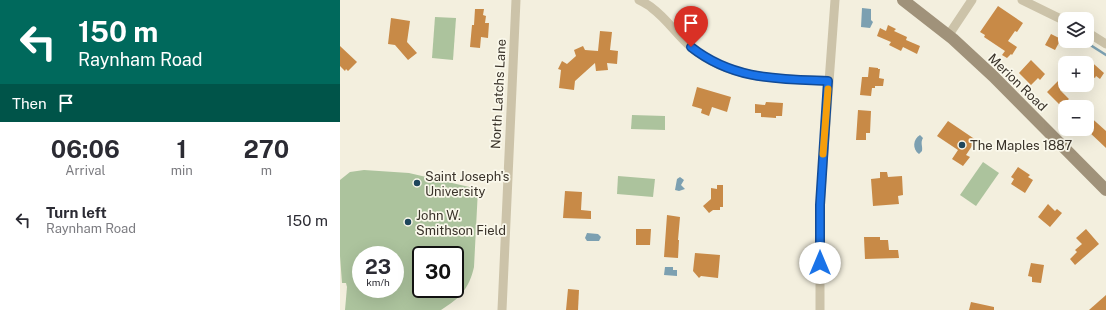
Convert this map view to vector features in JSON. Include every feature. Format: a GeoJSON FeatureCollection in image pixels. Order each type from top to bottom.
{"type":"FeatureCollection","features":[{"type":"Feature","properties":{"kind":"street","name":"North Latchs Lane"},"geometry":{"type":"LineString","coordinates":[[502,310],[516,0]]}},
{"type":"Feature","properties":{"kind":"street"},"geometry":{"type":"LineString","coordinates":[[639,0],[652,8],[702,56],[724,67],[753,76],[828,81]]}},
{"type":"Feature","properties":{"kind":"street"},"geometry":{"type":"LineString","coordinates":[[820,310],[820,205],[835,0]]}},
{"type":"Feature","properties":{"kind":"street","name":"Merion Road"},"geometry":{"type":"LineString","coordinates":[[903,0],[948,36],[993,76],[1106,190]]}},
{"type":"Feature","properties":{"kind":"street"},"geometry":{"type":"LineString","coordinates":[[948,36],[972,0]]}},
{"type":"Feature","properties":{"kind":"street"},"geometry":{"type":"LineString","coordinates":[[1022,0],[1058,18]]}},
{"type":"Feature","properties":{"kind":"street"},"geometry":{"type":"LineString","coordinates":[[1094,36],[1106,44]]}},
{"type":"Feature","properties":{"kind":"green space"},"geometry":{"type":"Polygon","coordinates":[[[435,17],[456,18],[453,60],[432,58],[435,17]]]}},
{"type":"Feature","properties":{"kind":"green space"},"geometry":{"type":"Polygon","coordinates":[[[632,115],[665,116],[665,130],[631,129],[632,115]]]}},
{"type":"Feature","properties":{"kind":"green space"},"geometry":{"type":"Polygon","coordinates":[[[983,162],[999,173],[976,206],[960,195],[983,162]]]}},
{"type":"Feature","properties":{"kind":"green space","name":"John W. Smithson Field"},"geometry":{"type":"Polygon","coordinates":[[[364,170],[409,173],[478,189],[474,267],[472,275],[464,290],[464,246],[412,246],[412,298],[457,298],[441,310],[345,310],[347,287],[346,283],[342,283],[340,256],[340,180],[350,172],[364,170]]]}},
{"type":"Feature","properties":{"kind":"green space"},"geometry":{"type":"Polygon","coordinates":[[[618,176],[655,179],[653,197],[617,194],[618,176]]]}},
{"type":"Feature","properties":{"kind":"water"},"geometry":{"type":"Polygon","coordinates":[[[862,8],[871,9],[871,20],[873,22],[870,28],[861,27],[862,8]]]}},
{"type":"Feature","properties":{"kind":"water"},"geometry":{"type":"Polygon","coordinates":[[[920,135],[923,138],[922,151],[919,154],[914,147],[914,144],[920,135]]]}},
{"type":"Feature","properties":{"kind":"water"},"geometry":{"type":"Polygon","coordinates":[[[680,177],[684,180],[681,185],[685,189],[679,191],[675,190],[677,179],[680,177]]]}},
{"type":"Feature","properties":{"kind":"water"},"geometry":{"type":"Polygon","coordinates":[[[587,233],[598,234],[601,237],[599,241],[587,241],[585,238],[587,233]]]}},
{"type":"Feature","properties":{"kind":"water"},"geometry":{"type":"Polygon","coordinates":[[[665,267],[673,267],[673,270],[677,270],[677,276],[664,275],[665,267]]]}},
{"type":"Feature","properties":{"kind":"building"},"geometry":{"type":"Polygon","coordinates":[[[998,6],[1023,23],[1008,41],[1017,47],[1012,55],[1011,54],[1007,58],[1002,55],[1005,51],[984,37],[985,35],[980,32],[998,6]]]}},
{"type":"Feature","properties":{"kind":"building"},"geometry":{"type":"Polygon","coordinates":[[[475,9],[484,9],[483,15],[486,16],[485,23],[489,23],[488,38],[481,37],[480,48],[470,47],[475,9]]]}},
{"type":"Feature","properties":{"kind":"building"},"geometry":{"type":"Polygon","coordinates":[[[391,18],[410,21],[407,42],[417,53],[408,60],[395,45],[388,44],[391,18]]]}},
{"type":"Feature","properties":{"kind":"building"},"geometry":{"type":"Polygon","coordinates":[[[888,25],[896,29],[894,31],[907,37],[906,40],[920,46],[917,54],[903,47],[901,51],[889,45],[891,42],[877,36],[880,28],[886,31],[888,25]]]}},
{"type":"Feature","properties":{"kind":"building"},"geometry":{"type":"Polygon","coordinates":[[[600,31],[612,32],[610,50],[618,51],[617,64],[607,63],[608,70],[596,71],[595,63],[575,81],[574,90],[559,88],[561,70],[558,69],[562,61],[567,64],[576,56],[574,50],[583,46],[585,50],[598,51],[600,31]]]}},
{"type":"Feature","properties":{"kind":"building"},"geometry":{"type":"Polygon","coordinates":[[[1051,34],[1058,38],[1058,44],[1055,50],[1045,45],[1051,34]]]}},
{"type":"Feature","properties":{"kind":"building"},"geometry":{"type":"Polygon","coordinates":[[[340,46],[357,62],[348,71],[346,69],[345,71],[340,66],[340,46]]]}},
{"type":"Feature","properties":{"kind":"building"},"geometry":{"type":"Polygon","coordinates":[[[1031,60],[1045,74],[1040,80],[1038,78],[1031,85],[1019,73],[1031,60]]]}},
{"type":"Feature","properties":{"kind":"building"},"geometry":{"type":"Polygon","coordinates":[[[1094,64],[1104,73],[1100,79],[1096,76],[1095,78],[1094,64]]]}},
{"type":"Feature","properties":{"kind":"building"},"geometry":{"type":"Polygon","coordinates":[[[869,67],[880,69],[879,78],[884,79],[883,86],[875,86],[875,88],[872,88],[871,96],[860,95],[862,77],[868,77],[869,67]]]}},
{"type":"Feature","properties":{"kind":"building"},"geometry":{"type":"Polygon","coordinates":[[[1058,81],[1058,92],[1062,92],[1069,99],[1058,100],[1058,103],[1047,92],[1058,81]]]}},
{"type":"Feature","properties":{"kind":"building"},"geometry":{"type":"Polygon","coordinates":[[[697,87],[731,97],[727,112],[712,107],[709,116],[701,113],[702,109],[692,106],[697,87]]]}},
{"type":"Feature","properties":{"kind":"building"},"geometry":{"type":"Polygon","coordinates":[[[766,102],[783,103],[782,116],[776,116],[776,118],[761,117],[761,113],[755,113],[755,104],[765,105],[766,102]]]}},
{"type":"Feature","properties":{"kind":"building"},"geometry":{"type":"Polygon","coordinates":[[[858,110],[871,111],[870,133],[866,133],[866,140],[856,140],[858,110]]]}},
{"type":"Feature","properties":{"kind":"building"},"geometry":{"type":"Polygon","coordinates":[[[1094,120],[1106,131],[1106,148],[1093,136],[1094,120]]]}},
{"type":"Feature","properties":{"kind":"building","name":"The Maples 1887"},"geometry":{"type":"Polygon","coordinates":[[[948,121],[976,140],[966,155],[970,157],[963,166],[952,159],[958,150],[937,136],[948,121]]]}},
{"type":"Feature","properties":{"kind":"building"},"geometry":{"type":"Polygon","coordinates":[[[1018,167],[1030,175],[1028,177],[1033,180],[1025,193],[1011,184],[1014,179],[1011,177],[1018,167]]]}},
{"type":"Feature","properties":{"kind":"building"},"geometry":{"type":"Polygon","coordinates":[[[880,172],[887,172],[888,177],[902,176],[903,195],[898,196],[899,204],[873,206],[871,179],[880,178],[880,172]]]}},
{"type":"Feature","properties":{"kind":"building"},"geometry":{"type":"Polygon","coordinates":[[[717,185],[723,185],[723,207],[720,207],[720,210],[713,210],[709,213],[703,206],[711,199],[711,188],[717,189],[717,185]]]}},
{"type":"Feature","properties":{"kind":"building"},"geometry":{"type":"Polygon","coordinates":[[[565,191],[582,192],[581,210],[591,211],[591,219],[563,218],[565,191]]]}},
{"type":"Feature","properties":{"kind":"building"},"geometry":{"type":"Polygon","coordinates":[[[1048,204],[1055,211],[1057,209],[1062,213],[1050,227],[1038,217],[1048,204]]]}},
{"type":"Feature","properties":{"kind":"building"},"geometry":{"type":"Polygon","coordinates":[[[667,215],[680,217],[678,258],[664,257],[667,215]]]}},
{"type":"Feature","properties":{"kind":"building"},"geometry":{"type":"Polygon","coordinates":[[[636,229],[651,229],[650,245],[636,245],[636,229]]]}},
{"type":"Feature","properties":{"kind":"building"},"geometry":{"type":"Polygon","coordinates":[[[1086,229],[1099,244],[1075,265],[1070,259],[1077,252],[1075,250],[1082,244],[1076,238],[1086,229]]]}},
{"type":"Feature","properties":{"kind":"building"},"geometry":{"type":"Polygon","coordinates":[[[864,237],[880,237],[880,240],[888,240],[889,250],[898,250],[899,258],[865,259],[864,237]]]}},
{"type":"Feature","properties":{"kind":"building"},"geometry":{"type":"Polygon","coordinates":[[[695,253],[720,255],[718,278],[701,276],[699,278],[693,271],[695,253]]]}},
{"type":"Feature","properties":{"kind":"building"},"geometry":{"type":"Polygon","coordinates":[[[1031,263],[1044,265],[1041,283],[1032,282],[1032,277],[1028,276],[1031,263]]]}},
{"type":"Feature","properties":{"kind":"building"},"geometry":{"type":"Polygon","coordinates":[[[568,289],[579,290],[578,310],[566,310],[568,289]]]}},
{"type":"Feature","properties":{"kind":"building"},"geometry":{"type":"Polygon","coordinates":[[[1106,295],[1106,310],[1089,310],[1106,295]]]}},
{"type":"Feature","properties":{"kind":"building"},"geometry":{"type":"Polygon","coordinates":[[[971,302],[994,307],[994,310],[969,310],[971,302]]]}},
{"type":"Feature","properties":{"kind":"waterway"},"geometry":{"type":"LineString","coordinates":[[1094,47],[1106,55]]}},
{"type":"Feature","properties":{"kind":"slow traffic"},"geometry":{"type":"LineString","coordinates":[[823,154],[828,89]]}},
{"type":"Feature","properties":{"kind":"place","name":"The Maples 1887"},"geometry":{"type":"Point","coordinates":[962,145]}},
{"type":"Feature","properties":{"kind":"place","name":"Saint Joseph's University"},"geometry":{"type":"Point","coordinates":[417,183]}},
{"type":"Feature","properties":{"kind":"place","name":"John W. Smithson Field"},"geometry":{"type":"Point","coordinates":[408,222]}},
{"type":"Feature","properties":{"kind":"route"},"geometry":{"type":"LineString","coordinates":[[691,47],[702,56],[724,67],[753,76],[828,81],[820,205],[820,263]]}}]}
